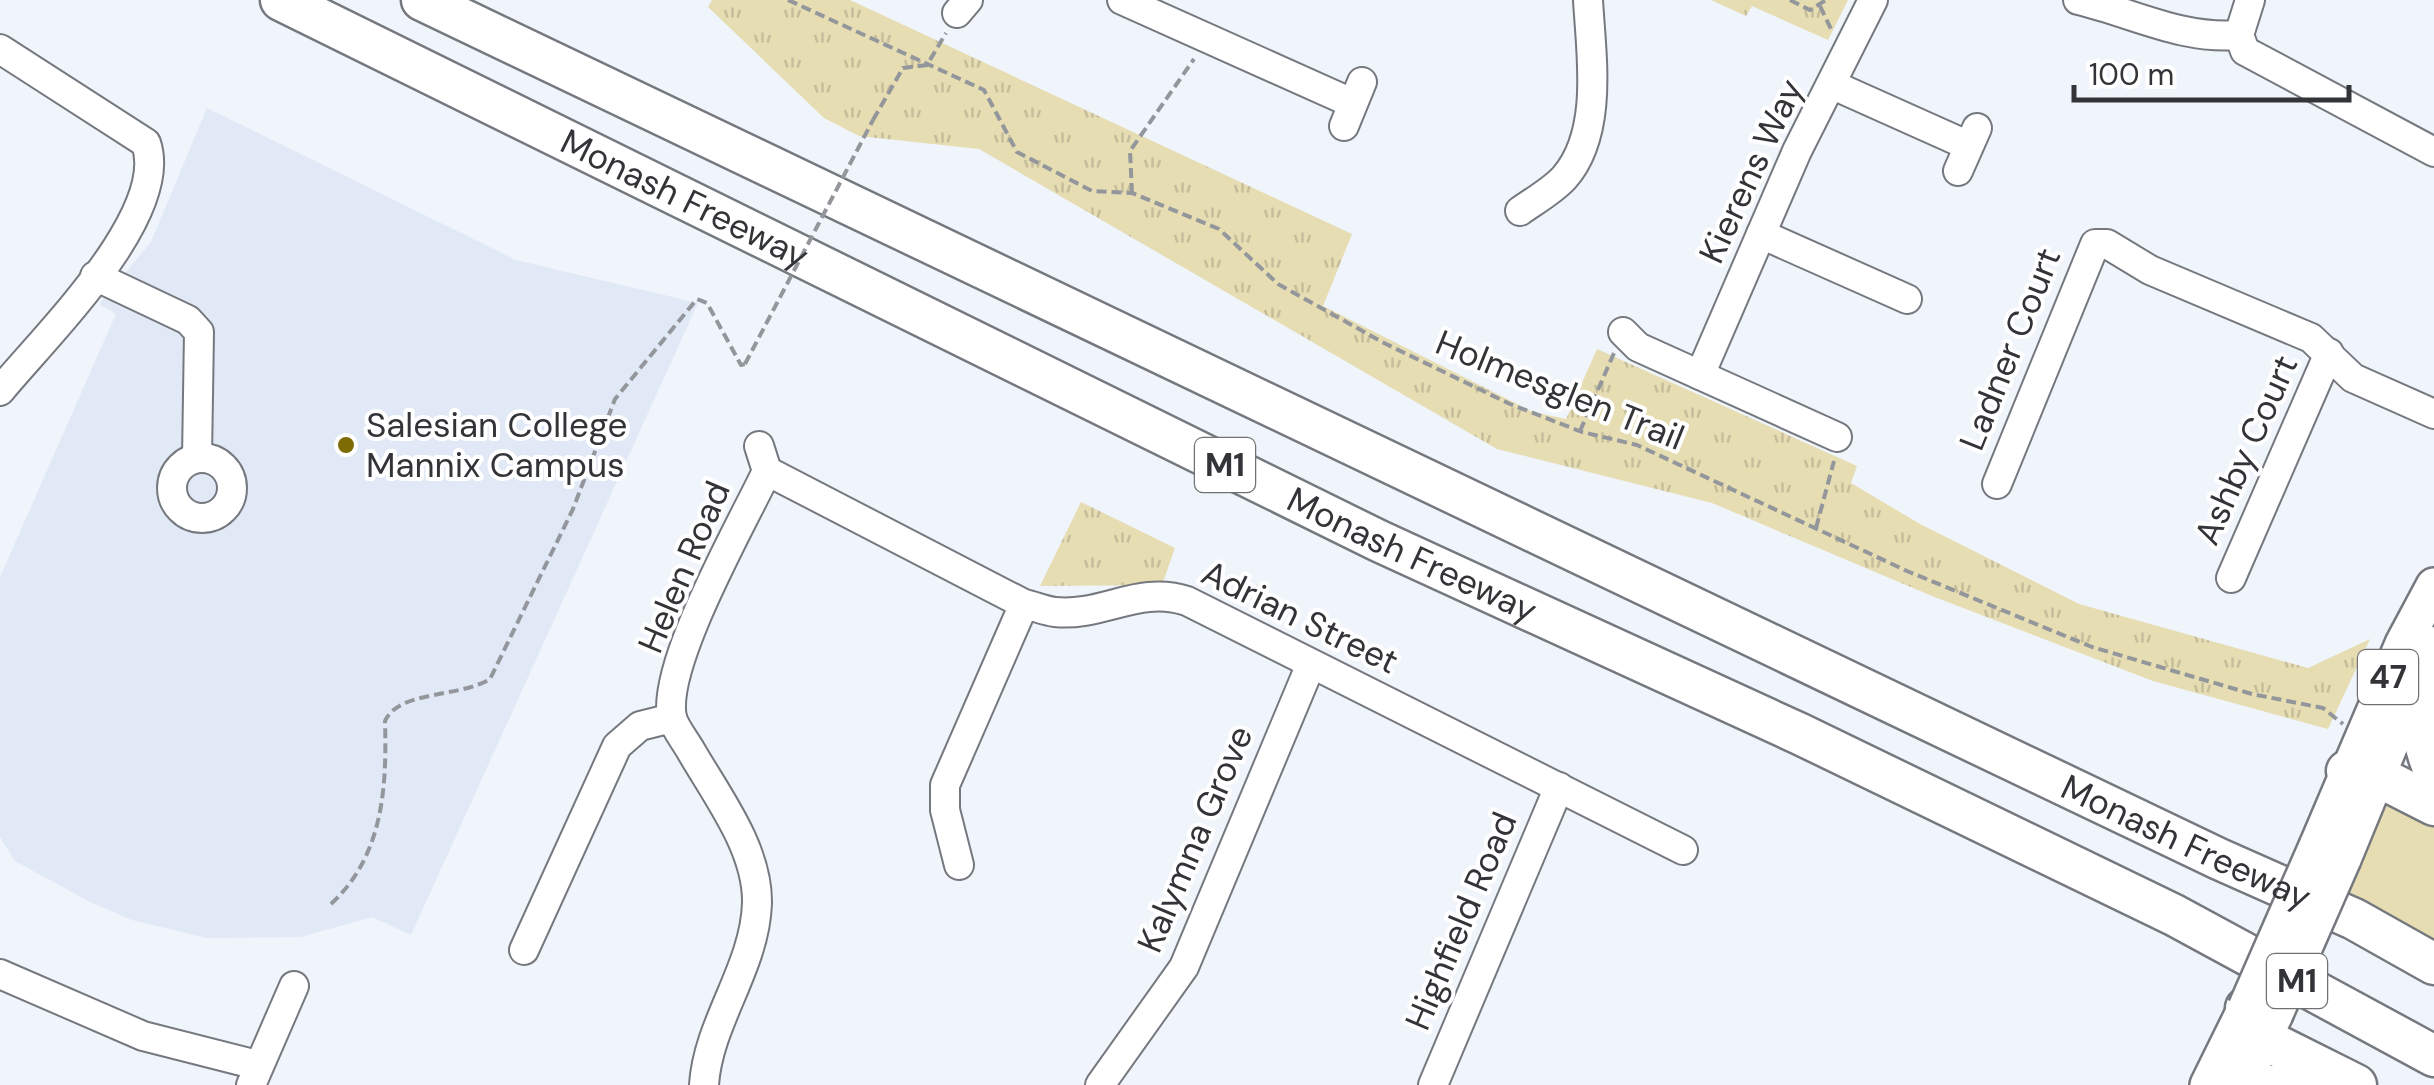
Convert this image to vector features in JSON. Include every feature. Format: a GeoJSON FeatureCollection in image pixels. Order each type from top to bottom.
{"type":"FeatureCollection","features":[{"type":"Feature","properties":{"kind":"highway","name":"Monash Freeway"},"geometry":{"type":"LineString","coordinates":[[282,0],[1378,542],[1800,734],[2157,907],[2434,1056]]}},
{"type":"Feature","properties":{"kind":"highway","name":"Monash Freeway"},"geometry":{"type":"LineString","coordinates":[[422,0],[2201,851],[2354,919],[2434,964]]}},
{"type":"Feature","properties":{"kind":"highway"},"geometry":{"type":"LineString","coordinates":[[2432,640],[2421,722],[2424,748],[2434,770]]}},
{"type":"Feature","properties":{"kind":"highway"},"geometry":{"type":"LineString","coordinates":[[2361,765],[2434,805]]}},
{"type":"Feature","properties":{"kind":"highway"},"geometry":{"type":"LineString","coordinates":[[2260,1023],[2356,1085]]}},
{"type":"Feature","properties":{"kind":"highway"},"geometry":{"type":"LineString","coordinates":[[2276,1085],[2310,1080],[2342,1085]]}},
{"type":"Feature","properties":{"kind":"main road","name":"47"},"geometry":{"type":"LineString","coordinates":[[2242,1085],[2260,1023],[2434,586]]}},
{"type":"Feature","properties":{"kind":"main road","name":"47"},"geometry":{"type":"LineString","coordinates":[[2361,765],[2432,640]]}},
{"type":"Feature","properties":{"kind":"main road","name":"47"},"geometry":{"type":"LineString","coordinates":[[2208,1085],[2260,1023]]}},
{"type":"Feature","properties":{"kind":"street"},"geometry":{"type":"LineString","coordinates":[[1122,0],[1352,104]]}},
{"type":"Feature","properties":{"kind":"street"},"geometry":{"type":"LineString","coordinates":[[1520,211],[1568,174],[1583,140],[1592,78],[1588,0]]}},
{"type":"Feature","properties":{"kind":"street","name":"Kierens Way"},"geometry":{"type":"LineString","coordinates":[[1700,375],[1797,151],[1874,0]]}},
{"type":"Feature","properties":{"kind":"street"},"geometry":{"type":"LineString","coordinates":[[2078,0],[2127,12],[2188,35],[2239,34]]}},
{"type":"Feature","properties":{"kind":"street"},"geometry":{"type":"LineString","coordinates":[[2250,0],[2239,34],[2245,51],[2259,62],[2434,152]]}},
{"type":"Feature","properties":{"kind":"street"},"geometry":{"type":"LineString","coordinates":[[0,49],[146,143],[152,160],[150,178],[119,247],[0,390]]}},
{"type":"Feature","properties":{"kind":"street"},"geometry":{"type":"LineString","coordinates":[[1833,85],[1967,148]]}},
{"type":"Feature","properties":{"kind":"street"},"geometry":{"type":"LineString","coordinates":[[1761,234],[1912,291],[1902,328]]}},
{"type":"Feature","properties":{"kind":"street","name":"Ladner Court"},"geometry":{"type":"LineString","coordinates":[[1997,484],[2095,244],[2108,244],[2150,270],[2311,338],[2329,353]]}},
{"type":"Feature","properties":{"kind":"street"},"geometry":{"type":"LineString","coordinates":[[95,276],[188,320],[199,332],[197,458]]}},
{"type":"Feature","properties":{"kind":"street"},"geometry":{"type":"LineString","coordinates":[[1623,332],[1638,346],[1840,439]]}},
{"type":"Feature","properties":{"kind":"street"},"geometry":{"type":"LineString","coordinates":[[2329,353],[2353,378],[2434,414]]}},
{"type":"Feature","properties":{"kind":"street","name":"Ashby Court"},"geometry":{"type":"LineString","coordinates":[[2231,578],[2329,353]]}},
{"type":"Feature","properties":{"kind":"street","name":"Adrian Street"},"geometry":{"type":"LineString","coordinates":[[763,458],[1024,604],[1056,612],[1166,594],[1683,850]]}},
{"type":"Feature","properties":{"kind":"street","name":"Helen Road"},"geometry":{"type":"LineString","coordinates":[[672,718],[679,658],[763,458]]}},
{"type":"Feature","properties":{"kind":"street"},"geometry":{"type":"LineString","coordinates":[[959,865],[944,810],[945,785],[1024,604]]}},
{"type":"Feature","properties":{"kind":"street","name":"Kalymna Grove"},"geometry":{"type":"LineString","coordinates":[[1100,1085],[1184,967],[1311,664]]}},
{"type":"Feature","properties":{"kind":"street"},"geometry":{"type":"LineString","coordinates":[[524,950],[617,746],[640,726],[672,718],[738,832],[751,864],[757,900],[752,942],[712,1048],[704,1085]]}},
{"type":"Feature","properties":{"kind":"street","name":"Highfield Road"},"geometry":{"type":"LineString","coordinates":[[1433,1085],[1558,787]]}},
{"type":"Feature","properties":{"kind":"street"},"geometry":{"type":"LineString","coordinates":[[0,974],[144,1036],[254,1075],[294,986]]}},
{"type":"Feature","properties":{"kind":"path","name":"Holmesglen Trail"},"geometry":{"type":"LineString","coordinates":[[788,0],[984,90],[1017,152],[1092,191],[1132,194],[1219,229],[1278,284],[1384,343],[1510,404],[1580,431],[1637,445],[1907,571],[2124,658],[2252,694],[2322,708],[2344,726],[2343,743],[2361,765]]}},
{"type":"Feature","properties":{"kind":"path"},"geometry":{"type":"LineString","coordinates":[[1790,0],[1803,9],[1820,6],[1826,0]]}},
{"type":"Feature","properties":{"kind":"path"},"geometry":{"type":"LineString","coordinates":[[332,904],[351,886],[383,809],[385,721],[390,708],[404,700],[472,690],[490,679],[573,509],[615,400],[697,299],[707,303],[745,364],[902,68],[927,64],[963,6]]}},
{"type":"Feature","properties":{"kind":"path"},"geometry":{"type":"LineString","coordinates":[[1820,6],[1835,36]]}},
{"type":"Feature","properties":{"kind":"path"},"geometry":{"type":"LineString","coordinates":[[1132,194],[1130,152],[1208,38]]}},
{"type":"Feature","properties":{"kind":"path"},"geometry":{"type":"LineString","coordinates":[[1580,431],[1623,332]]}},
{"type":"Feature","properties":{"kind":"path"},"geometry":{"type":"LineString","coordinates":[[1816,528],[1840,439]]}},
{"type":"Feature","properties":{"kind":"shaded area","name":"Salesian College Mannix Campus"},"geometry":{"type":"Polygon","coordinates":[[[207,108],[516,260],[698,303],[411,935],[372,917],[301,937],[207,938],[132,920],[90,902],[15,861],[0,837],[0,577],[116,314],[99,304],[151,242],[207,108]]]}},
{"type":"Feature","properties":{"kind":"green space"},"geometry":{"type":"Polygon","coordinates":[[[712,0],[850,0],[1352,234],[1323,306],[1533,412],[1566,419],[1597,349],[1857,466],[1851,483],[1920,524],[2079,604],[2308,668],[2370,639],[2328,729],[2153,681],[1932,596],[1712,503],[1497,449],[979,149],[859,136],[824,118],[708,7],[712,0]]]}},
{"type":"Feature","properties":{"kind":"green space"},"geometry":{"type":"Polygon","coordinates":[[[1711,0],[1848,0],[1828,40],[1752,6],[1746,16],[1711,0]]]}},
{"type":"Feature","properties":{"kind":"green space"},"geometry":{"type":"Polygon","coordinates":[[[1081,502],[1175,548],[1162,585],[1040,586],[1081,502]]]}},
{"type":"Feature","properties":{"kind":"green space"},"geometry":{"type":"Polygon","coordinates":[[[2390,793],[2434,813],[2434,942],[2346,893],[2390,793]]]}},
{"type":"Feature","properties":{"kind":"place","name":"Salesian College Mannix Campus"},"geometry":{"type":"Point","coordinates":[346,445]}}]}
